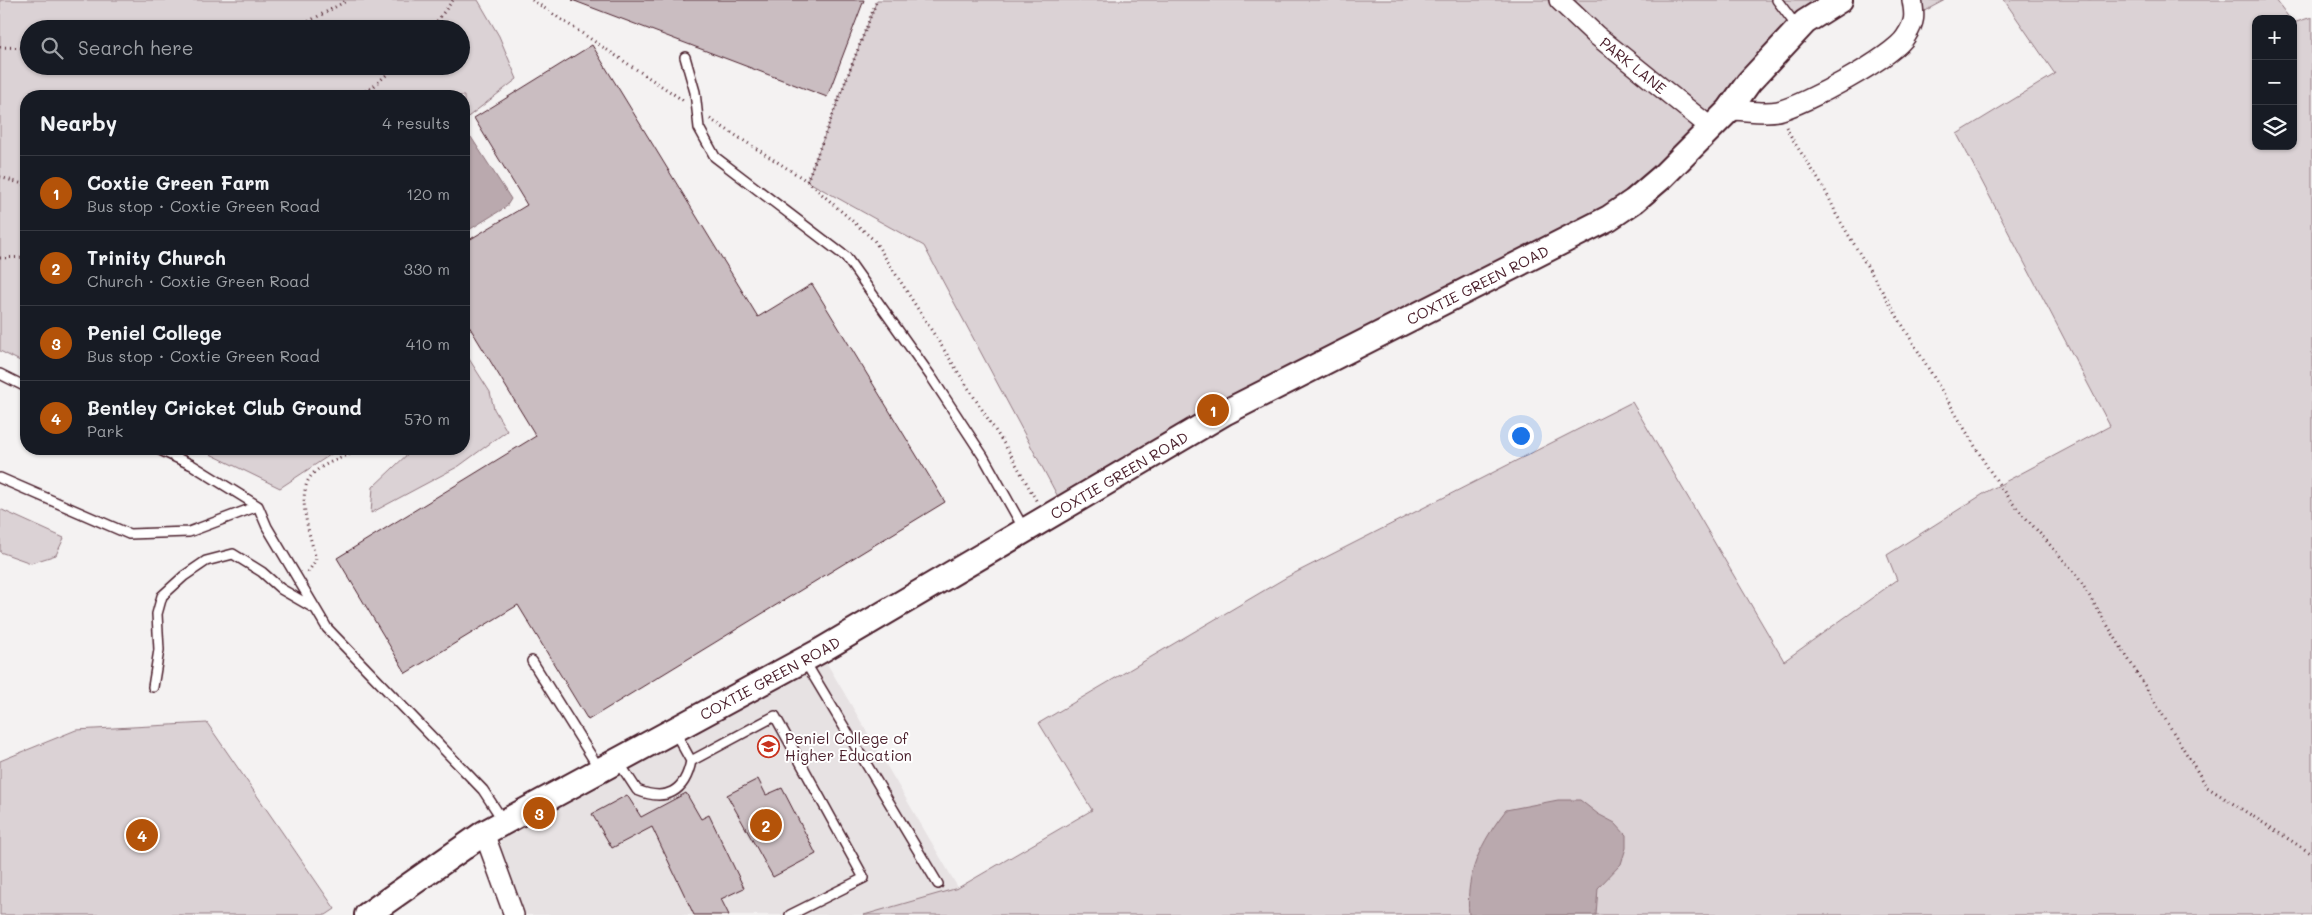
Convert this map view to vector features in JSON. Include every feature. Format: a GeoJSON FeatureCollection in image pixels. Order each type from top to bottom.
{"type":"FeatureCollection","features":[{"type":"Feature","properties":{"kind":"street","name":"PARK LANE"},"geometry":{"type":"LineString","coordinates":[[1559,0],[1596,35],[1710,127]]}},
{"type":"Feature","properties":{"kind":"street","name":"COXTIE GREEN ROAD"},"geometry":{"type":"LineString","coordinates":[[367,915],[494,828],[804,659],[1226,412],[1609,218],[1634,201],[1662,177],[1728,110],[1749,82],[1798,28],[1840,0]]}},
{"type":"Feature","properties":{"kind":"street"},"geometry":{"type":"LineString","coordinates":[[1728,110],[1778,111],[1837,85],[1873,64],[1905,38],[1916,16],[1912,0]]}},
{"type":"Feature","properties":{"kind":"street"},"geometry":{"type":"LineString","coordinates":[[494,828],[514,915]]}},
{"type":"Feature","properties":{"kind":"lane"},"geometry":{"type":"LineString","coordinates":[[1777,0],[1798,28]]}},
{"type":"Feature","properties":{"kind":"lane"},"geometry":{"type":"LineString","coordinates":[[685,57],[695,92],[699,128],[715,157],[846,258],[932,378],[983,456],[1025,531]]}},
{"type":"Feature","properties":{"kind":"lane"},"geometry":{"type":"LineString","coordinates":[[0,374],[20,384]]}},
{"type":"Feature","properties":{"kind":"lane"},"geometry":{"type":"LineString","coordinates":[[171,455],[192,465],[258,506],[267,527],[327,628],[483,790],[494,828]]}},
{"type":"Feature","properties":{"kind":"lane"},"geometry":{"type":"LineString","coordinates":[[0,478],[129,534],[189,532],[258,506]]}},
{"type":"Feature","properties":{"kind":"lane"},"geometry":{"type":"LineString","coordinates":[[153,687],[159,650],[157,614],[162,596],[184,576],[206,561],[233,554],[262,572],[281,589],[316,609]]}},
{"type":"Feature","properties":{"kind":"lane"},"geometry":{"type":"LineString","coordinates":[[804,659],[938,884]]}},
{"type":"Feature","properties":{"kind":"lane"},"geometry":{"type":"LineString","coordinates":[[532,661],[609,765],[637,790],[659,796],[670,793],[683,785],[691,761],[674,730]]}},
{"type":"Feature","properties":{"kind":"lane"},"geometry":{"type":"LineString","coordinates":[[691,761],[775,716],[864,878],[790,915]]}},
{"type":"Feature","properties":{"kind":"path"},"geometry":{"type":"LineString","coordinates":[[311,20],[348,0]]}},
{"type":"Feature","properties":{"kind":"path"},"geometry":{"type":"LineString","coordinates":[[439,20],[453,0]]}},
{"type":"Feature","properties":{"kind":"path"},"geometry":{"type":"LineString","coordinates":[[807,181],[877,0]]}},
{"type":"Feature","properties":{"kind":"path"},"geometry":{"type":"LineString","coordinates":[[0,47],[20,48]]}},
{"type":"Feature","properties":{"kind":"path"},"geometry":{"type":"LineString","coordinates":[[367,90],[386,75]]}},
{"type":"Feature","properties":{"kind":"path"},"geometry":{"type":"LineString","coordinates":[[1778,111],[1796,146],[1829,194],[1836,214],[1988,468],[2009,499],[2076,574],[2207,787],[2312,854]]}},
{"type":"Feature","properties":{"kind":"path"},"geometry":{"type":"LineString","coordinates":[[0,177],[20,183]]}},
{"type":"Feature","properties":{"kind":"path"},"geometry":{"type":"LineString","coordinates":[[0,258],[20,257]]}},
{"type":"Feature","properties":{"kind":"path"},"geometry":{"type":"LineString","coordinates":[[300,582],[316,560],[303,499],[305,487],[315,471],[349,455]]}},
{"type":"Feature","properties":{"kind":"shaded area"},"geometry":{"type":"Polygon","coordinates":[[[0,0],[478,0],[499,36],[517,79],[470,115],[470,90],[20,90],[20,361],[0,351],[0,0]]]}},
{"type":"Feature","properties":{"kind":"shaded area"},"geometry":{"type":"Polygon","coordinates":[[[877,0],[1854,0],[1802,36],[1662,177],[1064,508],[924,246],[807,181],[877,0]]]}},
{"type":"Feature","properties":{"kind":"shaded area"},"geometry":{"type":"Polygon","coordinates":[[[1907,0],[1945,0],[1915,16],[1907,0]]]}},
{"type":"Feature","properties":{"kind":"shaded area"},"geometry":{"type":"Polygon","coordinates":[[[2004,0],[2276,0],[2287,15],[2252,15],[2252,150],[2297,150],[2297,22],[2312,17],[2312,915],[864,915],[958,888],[1092,810],[1039,723],[1287,577],[1632,402],[1784,661],[1897,580],[1887,555],[1988,491],[2110,426],[1957,134],[2055,74],[2004,0]]]}},
{"type":"Feature","properties":{"kind":"shaded area"},"geometry":{"type":"Polygon","coordinates":[[[470,137],[511,199],[506,207],[470,229],[470,137]]]}},
{"type":"Feature","properties":{"kind":"shaded area"},"geometry":{"type":"Polygon","coordinates":[[[470,360],[490,392],[494,409],[507,431],[459,466],[371,513],[373,487],[407,455],[470,455],[470,360]]]}},
{"type":"Feature","properties":{"kind":"shaded area"},"geometry":{"type":"Polygon","coordinates":[[[212,455],[330,455],[280,488],[212,455]]]}},
{"type":"Feature","properties":{"kind":"shaded area"},"geometry":{"type":"Polygon","coordinates":[[[0,509],[64,538],[56,555],[31,563],[0,552],[0,509]]]}},
{"type":"Feature","properties":{"kind":"shaded area","name":"Peniel College of Higher Education"},"geometry":{"type":"Polygon","coordinates":[[[822,655],[974,915],[522,915],[500,850],[501,838],[822,655]]]}},
{"type":"Feature","properties":{"kind":"shaded area"},"geometry":{"type":"Polygon","coordinates":[[[207,723],[335,909],[326,915],[0,915],[0,761],[76,730],[207,723]]]}},
{"type":"Feature","properties":{"kind":"shaded area"},"geometry":{"type":"Polygon","coordinates":[[[1558,800],[1580,800],[1598,814],[1615,823],[1626,835],[1626,848],[1621,864],[1598,888],[1596,915],[1469,915],[1468,900],[1472,872],[1482,846],[1506,810],[1558,800]]]}},
{"type":"Feature","properties":{"kind":"building"},"geometry":{"type":"Polygon","coordinates":[[[572,0],[864,0],[827,97],[572,0]]]}},
{"type":"Feature","properties":{"kind":"building"},"geometry":{"type":"Polygon","coordinates":[[[592,45],[758,317],[812,284],[945,502],[588,720],[518,605],[406,673],[337,558],[536,436],[470,328],[470,239],[527,205],[474,118],[592,45]]]}},
{"type":"Feature","properties":{"kind":"building"},"geometry":{"type":"Polygon","coordinates":[[[758,779],[766,795],[782,788],[816,854],[773,877],[727,795],[758,779]]]}},
{"type":"Feature","properties":{"kind":"building"},"geometry":{"type":"Polygon","coordinates":[[[686,793],[701,819],[709,815],[744,888],[721,899],[729,915],[694,915],[652,827],[612,848],[592,814],[627,795],[641,817],[686,793]]]}},
{"type":"Feature","properties":{"kind":"place","name":"Coxtie Green Farm"},"geometry":{"type":"Point","coordinates":[1213,410]}},
{"type":"Feature","properties":{"kind":"place","name":"Peniel College of Higher Education"},"geometry":{"type":"Point","coordinates":[769,747]}},
{"type":"Feature","properties":{"kind":"place","name":"Peniel College"},"geometry":{"type":"Point","coordinates":[539,813]}},
{"type":"Feature","properties":{"kind":"place","name":"Trinity Church"},"geometry":{"type":"Point","coordinates":[766,825]}},
{"type":"Feature","properties":{"kind":"place","name":"Bentley Cricket Club Ground"},"geometry":{"type":"Point","coordinates":[142,835]}}]}
